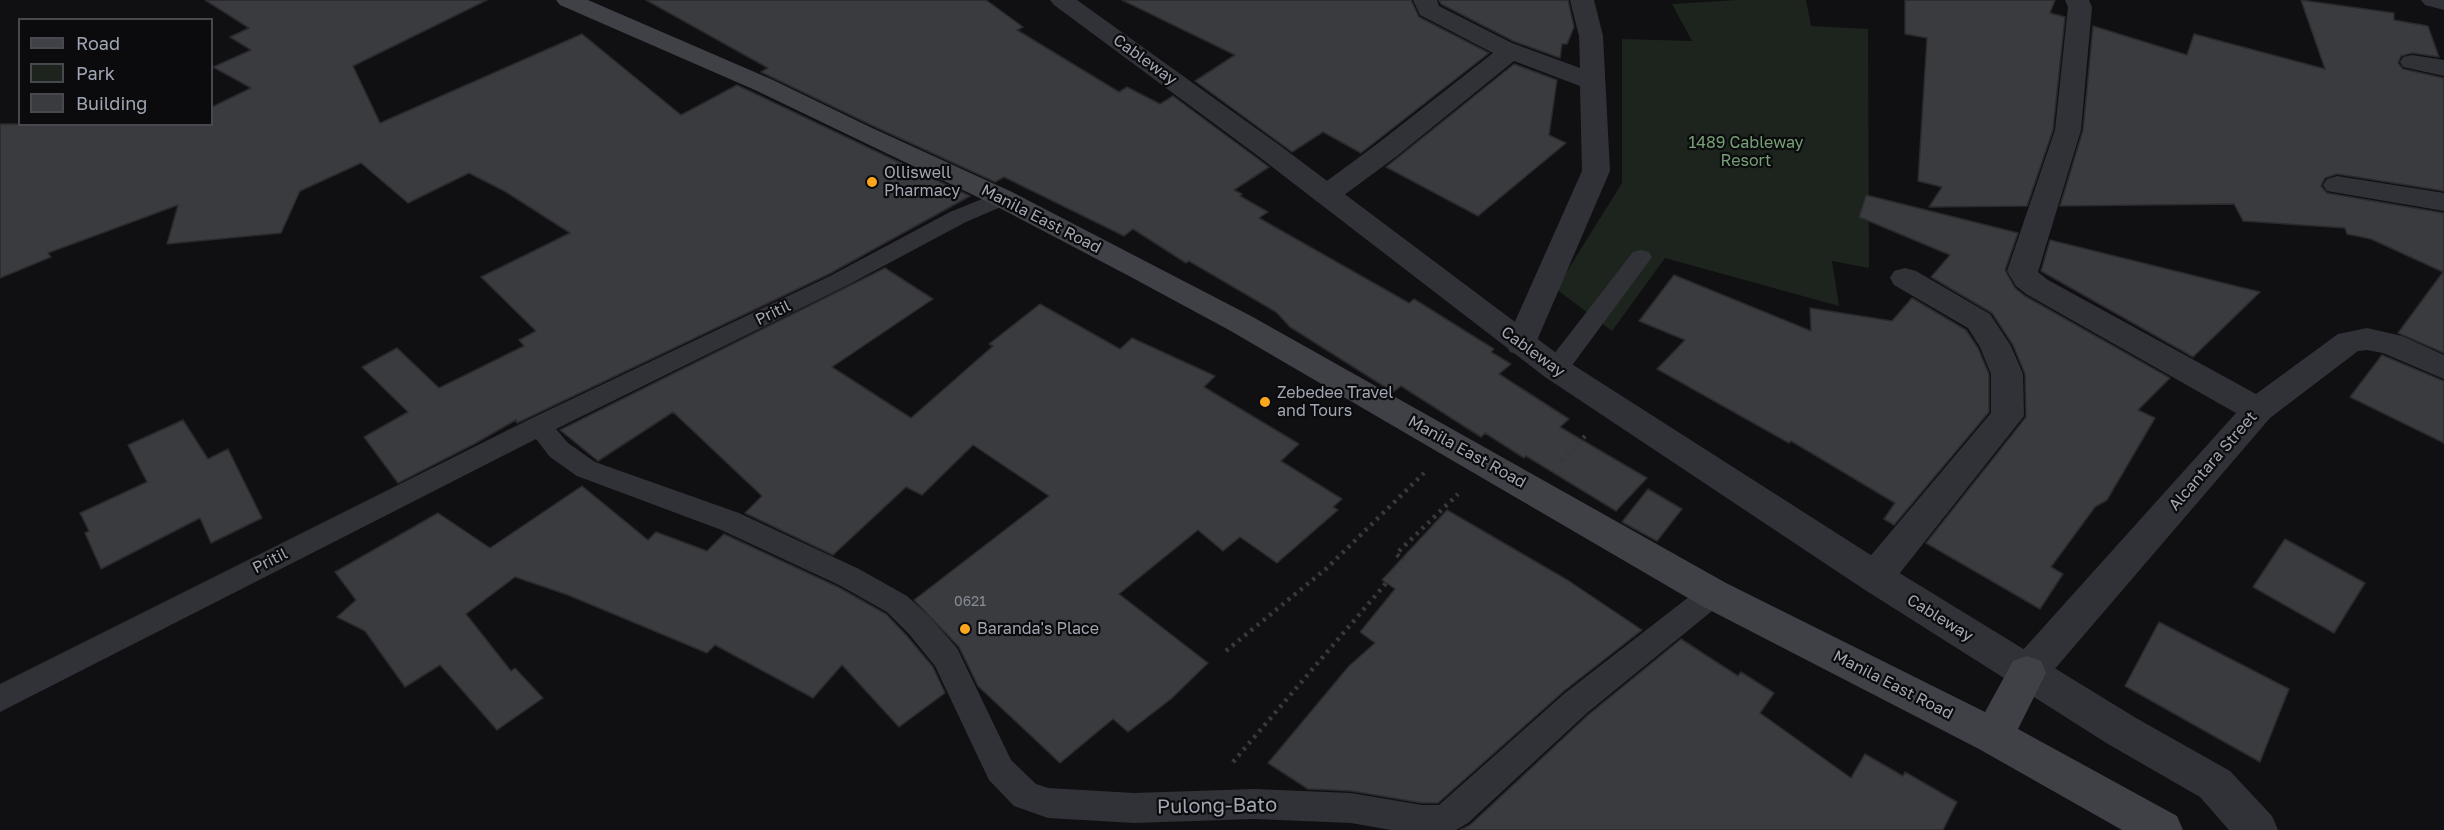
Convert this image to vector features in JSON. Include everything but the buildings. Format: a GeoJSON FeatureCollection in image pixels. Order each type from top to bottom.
{"type":"FeatureCollection","features":[{"type":"Feature","properties":{"kind":"main road","name":"Manila East Road"},"geometry":{"type":"LineString","coordinates":[[568,0],[764,85],[1002,198],[1240,323],[1713,594],[1993,736],[2162,830]]}},
{"type":"Feature","properties":{"kind":"main road"},"geometry":{"type":"LineString","coordinates":[[1993,736],[2027,673]]}},
{"type":"Feature","properties":{"kind":"street","name":"Cableway"},"geometry":{"type":"LineString","coordinates":[[1062,0],[1556,369],[2027,673],[2215,784],[2257,830]]}},
{"type":"Feature","properties":{"kind":"street"},"geometry":{"type":"LineString","coordinates":[[1425,0],[1428,10],[1510,51],[1593,82]]}},
{"type":"Feature","properties":{"kind":"street"},"geometry":{"type":"LineString","coordinates":[[1521,344],[1596,171],[1591,36],[1582,0]]}},
{"type":"Feature","properties":{"kind":"street"},"geometry":{"type":"LineString","coordinates":[[2077,0],[2080,7],[2068,130],[2022,271],[2027,279],[2037,287],[2258,410]]}},
{"type":"Feature","properties":{"kind":"street"},"geometry":{"type":"LineString","coordinates":[[2433,0],[2444,3]]}},
{"type":"Feature","properties":{"kind":"street"},"geometry":{"type":"LineString","coordinates":[[1326,195],[1387,150],[1510,51]]}},
{"type":"Feature","properties":{"kind":"street"},"geometry":{"type":"LineString","coordinates":[[2412,63],[2444,68]]}},
{"type":"Feature","properties":{"kind":"street"},"geometry":{"type":"LineString","coordinates":[[2337,185],[2444,202]]}},
{"type":"Feature","properties":{"kind":"street"},"geometry":{"type":"LineString","coordinates":[[1875,577],[2007,416],[2007,374],[1995,346],[1979,321],[1905,278]]}},
{"type":"Feature","properties":{"kind":"street","name":"Alcantara Street"},"geometry":{"type":"LineString","coordinates":[[2027,673],[2258,410],[2349,342],[2367,339],[2391,344],[2444,368]]}},
{"type":"Feature","properties":{"kind":"lane","name":"Pritil"},"geometry":{"type":"LineString","coordinates":[[0,699],[541,424],[818,291],[958,217],[1002,198]]}},
{"type":"Feature","properties":{"kind":"lane"},"geometry":{"type":"LineString","coordinates":[[1556,369],[1641,257]]}},
{"type":"Feature","properties":{"kind":"lane","name":"Pulong-Bato"},"geometry":{"type":"LineString","coordinates":[[541,424],[559,450],[586,469],[729,521],[859,582],[897,604],[919,625],[946,657],[1000,770],[1025,795],[1048,803],[1134,808],[1254,804],[1351,808],[1422,820],[1443,820],[1456,812],[1576,703],[1713,594]]}},
{"type":"Feature","properties":{"kind":"path"},"geometry":{"type":"LineString","coordinates":[[1534,490],[1612,407]]}},
{"type":"Feature","properties":{"kind":"path"},"geometry":{"type":"LineString","coordinates":[[1226,651],[1327,568],[1386,507],[1453,446]]}},
{"type":"Feature","properties":{"kind":"path"},"geometry":{"type":"LineString","coordinates":[[1199,805],[1261,728],[1405,561],[1396,554],[1487,466]]}},
{"type":"Feature","properties":{"kind":"green space","name":"1489 Cableway Resort"},"geometry":{"type":"Polygon","coordinates":[[[1736,0],[1806,0],[1811,26],[1868,29],[1869,268],[1832,261],[1839,306],[1665,258],[1612,331],[1556,289],[1622,183],[1622,39],[1692,41],[1672,4],[1736,0]]]}},
{"type":"Feature","properties":{"kind":"place","name":"Olliswell Pharmacy"},"geometry":{"type":"Point","coordinates":[872,182]}},
{"type":"Feature","properties":{"kind":"place","name":"Zebedee Travel and Tours"},"geometry":{"type":"Point","coordinates":[1265,402]}},
{"type":"Feature","properties":{"kind":"place","name":"Baranda's Place"},"geometry":{"type":"Point","coordinates":[965,629]}}]}
